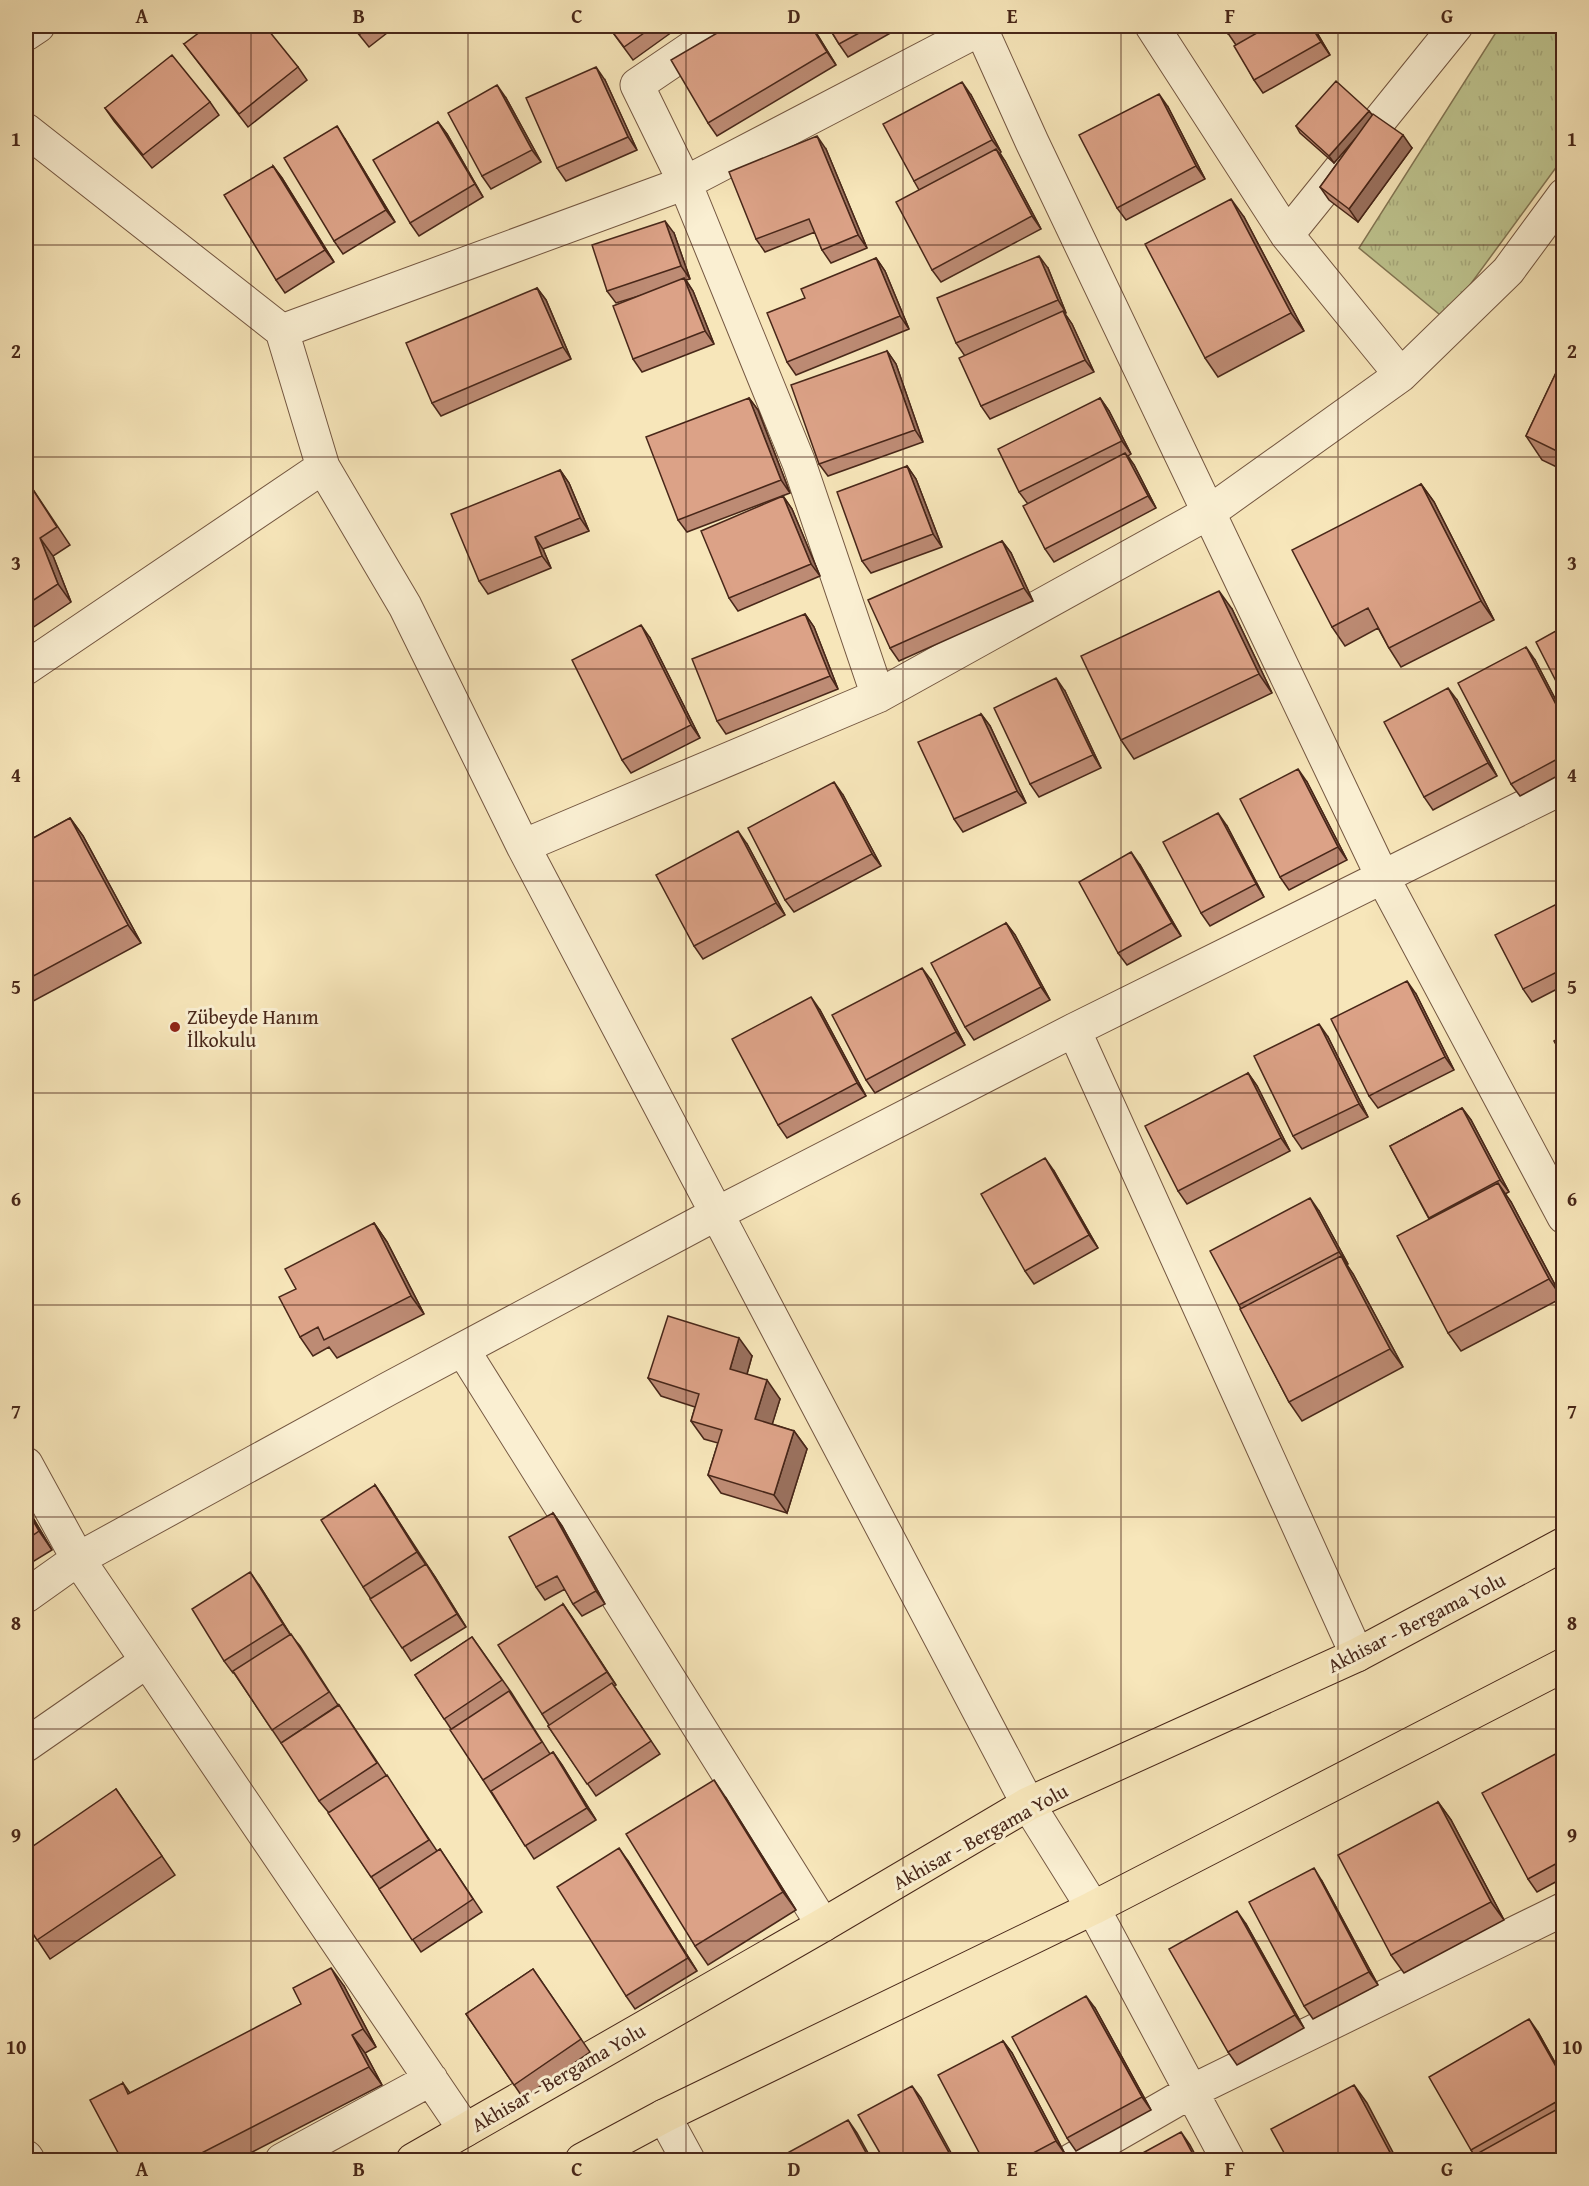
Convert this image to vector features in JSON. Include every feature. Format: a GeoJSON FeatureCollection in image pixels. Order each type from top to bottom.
{"type":"FeatureCollection","features":[{"type":"Feature","properties":{"kind":"main road","name":"Akhisar - Bergama Yolu"},"geometry":{"type":"LineString","coordinates":[[413,2160],[823,1925],[1028,1804],[1357,1655],[1563,1544]]}},
{"type":"Feature","properties":{"kind":"main road"},"geometry":{"type":"LineString","coordinates":[[582,2160],[664,2116],[1093,1908],[1563,1665]]}},
{"type":"Feature","properties":{"kind":"street"},"geometry":{"type":"LineString","coordinates":[[26,34],[38,26]]}},
{"type":"Feature","properties":{"kind":"street"},"geometry":{"type":"LineString","coordinates":[[724,26],[637,85],[685,183],[799,463],[878,696]]}},
{"type":"Feature","properties":{"kind":"street"},"geometry":{"type":"LineString","coordinates":[[1152,26],[1287,235],[1401,375]]}},
{"type":"Feature","properties":{"kind":"street"},"geometry":{"type":"LineString","coordinates":[[1287,235],[1456,26]]}},
{"type":"Feature","properties":{"kind":"street"},"geometry":{"type":"LineString","coordinates":[[282,331],[685,183],[983,27],[1032,142],[1383,878],[1563,1217]]}},
{"type":"Feature","properties":{"kind":"street"},"geometry":{"type":"LineString","coordinates":[[26,130],[282,331],[323,467],[405,606],[523,846],[1028,1804],[1093,1908],[1228,2160]]}},
{"type":"Feature","properties":{"kind":"street"},"geometry":{"type":"LineString","coordinates":[[523,846],[878,696],[1208,513],[1401,375],[1508,271],[1563,195]]}},
{"type":"Feature","properties":{"kind":"street"},"geometry":{"type":"LineString","coordinates":[[26,668],[323,467]]}},
{"type":"Feature","properties":{"kind":"street"},"geometry":{"type":"LineString","coordinates":[[26,1596],[78,1558],[716,1214],[1074,1030],[1563,788]]}},
{"type":"Feature","properties":{"kind":"street"},"geometry":{"type":"LineString","coordinates":[[1074,1030],[1357,1655]]}},
{"type":"Feature","properties":{"kind":"street"},"geometry":{"type":"LineString","coordinates":[[463,1350],[823,1925]]}},
{"type":"Feature","properties":{"kind":"street"},"geometry":{"type":"LineString","coordinates":[[26,1464],[78,1558],[465,2130]]}},
{"type":"Feature","properties":{"kind":"street"},"geometry":{"type":"LineString","coordinates":[[26,1745],[147,1661]]}},
{"type":"Feature","properties":{"kind":"street"},"geometry":{"type":"LineString","coordinates":[[1072,2160],[1192,2091],[1563,1909]]}},
{"type":"Feature","properties":{"kind":"street"},"geometry":{"type":"LineString","coordinates":[[282,2160],[431,2079]]}},
{"type":"Feature","properties":{"kind":"street"},"geometry":{"type":"LineString","coordinates":[[664,2116],[688,2160]]}},
{"type":"Feature","properties":{"kind":"green space"},"geometry":{"type":"Polygon","coordinates":[[[1500,26],[1563,26],[1563,158],[1445,319],[1359,248],[1500,26]]]}},
{"type":"Feature","properties":{"kind":"building"},"geometry":{"type":"Polygon","coordinates":[[[208,26],[265,26],[298,67],[239,114],[184,44],[208,26]]]}},
{"type":"Feature","properties":{"kind":"building"},"geometry":{"type":"Polygon","coordinates":[[[353,26],[371,26],[360,34],[353,26]]]}},
{"type":"Feature","properties":{"kind":"building"},"geometry":{"type":"Polygon","coordinates":[[[608,26],[654,26],[624,47],[608,26]]]}},
{"type":"Feature","properties":{"kind":"building"},"geometry":{"type":"Polygon","coordinates":[[[729,26],[811,26],[827,52],[708,123],[671,60],[729,26]]]}},
{"type":"Feature","properties":{"kind":"building"},"geometry":{"type":"Polygon","coordinates":[[[828,26],[872,26],[839,44],[828,26]]]}},
{"type":"Feature","properties":{"kind":"building"},"geometry":{"type":"Polygon","coordinates":[[[1223,26],[1242,26],[1228,34],[1223,26]]]}},
{"type":"Feature","properties":{"kind":"building"},"geometry":{"type":"Polygon","coordinates":[[[1269,26],[1311,26],[1321,42],[1254,80],[1234,46],[1269,26]]]}},
{"type":"Feature","properties":{"kind":"building"},"geometry":{"type":"Polygon","coordinates":[[[172,55],[210,102],[143,155],[105,108],[172,55]]]}},
{"type":"Feature","properties":{"kind":"building"},"geometry":{"type":"Polygon","coordinates":[[[596,67],[628,137],[557,168],[526,98],[596,67]]]}},
{"type":"Feature","properties":{"kind":"building"},"geometry":{"type":"Polygon","coordinates":[[[1336,81],[1369,111],[1329,156],[1296,126],[1336,81]]]}},
{"type":"Feature","properties":{"kind":"building"},"geometry":{"type":"Polygon","coordinates":[[[962,82],[992,140],[914,181],[883,124],[962,82]]]}},
{"type":"Feature","properties":{"kind":"building"},"geometry":{"type":"Polygon","coordinates":[[[497,85],[532,150],[482,176],[448,113],[497,85]]]}},
{"type":"Feature","properties":{"kind":"building"},"geometry":{"type":"Polygon","coordinates":[[[1159,94],[1196,166],[1117,208],[1079,135],[1159,94]]]}},
{"type":"Feature","properties":{"kind":"building"},"geometry":{"type":"Polygon","coordinates":[[[1373,114],[1403,135],[1349,209],[1320,187],[1373,114]]]}},
{"type":"Feature","properties":{"kind":"building"},"geometry":{"type":"Polygon","coordinates":[[[438,122],[475,184],[410,223],[373,160],[438,122]]]}},
{"type":"Feature","properties":{"kind":"building"},"geometry":{"type":"Polygon","coordinates":[[[337,126],[386,210],[334,241],[284,158],[337,126]]]}},
{"type":"Feature","properties":{"kind":"building"},"geometry":{"type":"Polygon","coordinates":[[[817,136],[858,235],[822,250],[809,219],[756,239],[729,172],[817,136]]]}},
{"type":"Feature","properties":{"kind":"building"},"geometry":{"type":"Polygon","coordinates":[[[996,149],[1032,216],[932,270],[896,202],[996,149]]]}},
{"type":"Feature","properties":{"kind":"building"},"geometry":{"type":"Polygon","coordinates":[[[273,166],[325,250],[276,280],[224,195],[273,166]]]}},
{"type":"Feature","properties":{"kind":"building"},"geometry":{"type":"Polygon","coordinates":[[[1231,199],[1291,313],[1205,358],[1145,244],[1231,199]]]}},
{"type":"Feature","properties":{"kind":"building"},"geometry":{"type":"Polygon","coordinates":[[[665,221],[681,266],[607,291],[592,245],[665,221]]]}},
{"type":"Feature","properties":{"kind":"building"},"geometry":{"type":"Polygon","coordinates":[[[1039,256],[1058,300],[956,343],[937,298],[1039,256]]]}},
{"type":"Feature","properties":{"kind":"building"},"geometry":{"type":"Polygon","coordinates":[[[876,258],[900,316],[787,362],[767,313],[805,298],[801,289],[876,258]]]}},
{"type":"Feature","properties":{"kind":"building"},"geometry":{"type":"Polygon","coordinates":[[[684,278],[705,331],[633,359],[613,306],[684,278]]]}},
{"type":"Feature","properties":{"kind":"building"},"geometry":{"type":"Polygon","coordinates":[[[537,288],[563,347],[432,403],[406,343],[537,288]]]}},
{"type":"Feature","properties":{"kind":"building"},"geometry":{"type":"Polygon","coordinates":[[[1063,311],[1085,360],[981,406],[959,358],[1063,311]]]}},
{"type":"Feature","properties":{"kind":"building"},"geometry":{"type":"Polygon","coordinates":[[[887,351],[915,430],[819,464],[791,385],[887,351]]]}},
{"type":"Feature","properties":{"kind":"building"},"geometry":{"type":"Polygon","coordinates":[[[1563,358],[1563,454],[1526,436],[1563,358]]]}},
{"type":"Feature","properties":{"kind":"building"},"geometry":{"type":"Polygon","coordinates":[[[749,398],[781,480],[678,520],[646,437],[749,398]]]}},
{"type":"Feature","properties":{"kind":"building"},"geometry":{"type":"Polygon","coordinates":[[[1100,398],[1122,441],[1019,492],[998,449],[1100,398]]]}},
{"type":"Feature","properties":{"kind":"building"},"geometry":{"type":"Polygon","coordinates":[[[1125,453],[1148,496],[1045,549],[1023,506],[1125,453]]]}},
{"type":"Feature","properties":{"kind":"building"},"geometry":{"type":"Polygon","coordinates":[[[907,466],[933,534],[862,561],[837,492],[907,466]]]}},
{"type":"Feature","properties":{"kind":"building"},"geometry":{"type":"Polygon","coordinates":[[[560,470],[580,518],[535,537],[542,556],[479,581],[451,514],[560,470]]]}},
{"type":"Feature","properties":{"kind":"building"},"geometry":{"type":"Polygon","coordinates":[[[26,479],[57,527],[40,538],[58,584],[26,605],[26,479]]]}},
{"type":"Feature","properties":{"kind":"building"},"geometry":{"type":"Polygon","coordinates":[[[1421,484],[1481,601],[1389,648],[1368,608],[1332,627],[1292,550],[1421,484]]]}},
{"type":"Feature","properties":{"kind":"building"},"geometry":{"type":"Polygon","coordinates":[[[783,496],[811,564],[729,598],[701,531],[783,496]]]}},
{"type":"Feature","properties":{"kind":"building"},"geometry":{"type":"Polygon","coordinates":[[[1002,541],[1024,588],[890,648],[868,600],[1002,541]]]}},
{"type":"Feature","properties":{"kind":"building"},"geometry":{"type":"Polygon","coordinates":[[[1219,591],[1259,674],[1121,740],[1081,656],[1219,591]]]}},
{"type":"Feature","properties":{"kind":"building"},"geometry":{"type":"Polygon","coordinates":[[[805,614],[830,676],[717,721],[692,659],[805,614]]]}},
{"type":"Feature","properties":{"kind":"building"},"geometry":{"type":"Polygon","coordinates":[[[641,625],[691,725],[622,760],[572,660],[641,625]]]}},
{"type":"Feature","properties":{"kind":"building"},"geometry":{"type":"Polygon","coordinates":[[[1563,627],[1563,695],[1536,642],[1563,627]]]}},
{"type":"Feature","properties":{"kind":"building"},"geometry":{"type":"Polygon","coordinates":[[[1526,647],[1563,718],[1563,756],[1511,784],[1458,683],[1526,647]]]}},
{"type":"Feature","properties":{"kind":"building"},"geometry":{"type":"Polygon","coordinates":[[[1056,678],[1093,755],[1030,784],[994,708],[1056,678]]]}},
{"type":"Feature","properties":{"kind":"building"},"geometry":{"type":"Polygon","coordinates":[[[1448,688],[1488,763],[1424,797],[1384,722],[1448,688]]]}},
{"type":"Feature","properties":{"kind":"building"},"geometry":{"type":"Polygon","coordinates":[[[981,714],[1017,791],[954,819],[918,742],[981,714]]]}},
{"type":"Feature","properties":{"kind":"building"},"geometry":{"type":"Polygon","coordinates":[[[1298,769],[1338,847],[1280,877],[1240,799],[1298,769]]]}},
{"type":"Feature","properties":{"kind":"building"},"geometry":{"type":"Polygon","coordinates":[[[834,782],[872,854],[785,900],[748,828],[834,782]]]}},
{"type":"Feature","properties":{"kind":"building"},"geometry":{"type":"Polygon","coordinates":[[[1218,813],[1256,884],[1201,913],[1163,842],[1218,813]]]}},
{"type":"Feature","properties":{"kind":"building"},"geometry":{"type":"Polygon","coordinates":[[[70,818],[128,925],[26,980],[26,842],[70,818]]]}},
{"type":"Feature","properties":{"kind":"building"},"geometry":{"type":"Polygon","coordinates":[[[738,831],[776,903],[694,946],[656,875],[738,831]]]}},
{"type":"Feature","properties":{"kind":"building"},"geometry":{"type":"Polygon","coordinates":[[[1131,852],[1172,923],[1118,953],[1079,882],[1131,852]]]}},
{"type":"Feature","properties":{"kind":"building"},"geometry":{"type":"Polygon","coordinates":[[[1563,901],[1563,969],[1523,989],[1495,935],[1563,901]]]}},
{"type":"Feature","properties":{"kind":"building"},"geometry":{"type":"Polygon","coordinates":[[[1006,923],[1041,987],[965,1027],[931,963],[1006,923]]]}},
{"type":"Feature","properties":{"kind":"building"},"geometry":{"type":"Polygon","coordinates":[[[922,968],[956,1032],[866,1080],[832,1015],[922,968]]]}},
{"type":"Feature","properties":{"kind":"building"},"geometry":{"type":"Polygon","coordinates":[[[1407,981],[1445,1057],[1369,1096],[1331,1019],[1407,981]]]}},
{"type":"Feature","properties":{"kind":"building"},"geometry":{"type":"Polygon","coordinates":[[[811,997],[857,1083],[778,1125],[732,1039],[811,997]]]}},
{"type":"Feature","properties":{"kind":"building"},"geometry":{"type":"Polygon","coordinates":[[[1319,1024],[1359,1104],[1293,1136],[1254,1056],[1319,1024]]]}},
{"type":"Feature","properties":{"kind":"building"},"geometry":{"type":"Polygon","coordinates":[[[1563,1036],[1563,1057],[1554,1041],[1563,1036]]]}},
{"type":"Feature","properties":{"kind":"building"},"geometry":{"type":"Polygon","coordinates":[[[1248,1073],[1281,1138],[1178,1191],[1145,1126],[1248,1073]]]}},
{"type":"Feature","properties":{"kind":"building"},"geometry":{"type":"Polygon","coordinates":[[[1462,1108],[1500,1180],[1429,1218],[1390,1146],[1462,1108]]]}},
{"type":"Feature","properties":{"kind":"building"},"geometry":{"type":"Polygon","coordinates":[[[1045,1158],[1089,1235],[1025,1271],[981,1194],[1045,1158]]]}},
{"type":"Feature","properties":{"kind":"building"},"geometry":{"type":"Polygon","coordinates":[[[1498,1183],[1549,1279],[1448,1333],[1397,1236],[1498,1183]]]}},
{"type":"Feature","properties":{"kind":"building"},"geometry":{"type":"Polygon","coordinates":[[[1310,1198],[1339,1252],[1239,1305],[1210,1251],[1310,1198]]]}},
{"type":"Feature","properties":{"kind":"building"},"geometry":{"type":"Polygon","coordinates":[[[374,1223],[411,1296],[324,1340],[318,1327],[300,1337],[279,1297],[296,1289],[285,1269],[374,1223]]]}},
{"type":"Feature","properties":{"kind":"building"},"geometry":{"type":"Polygon","coordinates":[[[1341,1256],[1390,1349],[1289,1402],[1240,1309],[1341,1256]]]}},
{"type":"Feature","properties":{"kind":"building"},"geometry":{"type":"Polygon","coordinates":[[[668,1316],[739,1338],[730,1369],[767,1380],[755,1419],[794,1431],[774,1495],[708,1475],[722,1430],[691,1421],[699,1394],[648,1378],[668,1316]]]}},
{"type":"Feature","properties":{"kind":"building"},"geometry":{"type":"Polygon","coordinates":[[[375,1485],[417,1552],[363,1587],[321,1520],[375,1485]]]}},
{"type":"Feature","properties":{"kind":"building"},"geometry":{"type":"Polygon","coordinates":[[[26,1509],[39,1531],[26,1540],[26,1509]]]}},
{"type":"Feature","properties":{"kind":"building"},"geometry":{"type":"Polygon","coordinates":[[[553,1513],[596,1591],[573,1604],[557,1576],[536,1587],[509,1537],[553,1513]]]}},
{"type":"Feature","properties":{"kind":"building"},"geometry":{"type":"Polygon","coordinates":[[[426,1564],[457,1614],[402,1648],[370,1599],[426,1564]]]}},
{"type":"Feature","properties":{"kind":"building"},"geometry":{"type":"Polygon","coordinates":[[[250,1572],[283,1624],[224,1661],[192,1609],[250,1572]]]}},
{"type":"Feature","properties":{"kind":"building"},"geometry":{"type":"Polygon","coordinates":[[[563,1604],[607,1672],[542,1714],[498,1645],[563,1604]]]}},
{"type":"Feature","properties":{"kind":"building"},"geometry":{"type":"Polygon","coordinates":[[[291,1634],[329,1692],[272,1730],[233,1671],[291,1634]]]}},
{"type":"Feature","properties":{"kind":"building"},"geometry":{"type":"Polygon","coordinates":[[[472,1637],[502,1680],[444,1719],[415,1675],[472,1637]]]}},
{"type":"Feature","properties":{"kind":"building"},"geometry":{"type":"Polygon","coordinates":[[[612,1683],[651,1741],[587,1784],[548,1726],[612,1683]]]}},
{"type":"Feature","properties":{"kind":"building"},"geometry":{"type":"Polygon","coordinates":[[[509,1691],[542,1742],[483,1780],[450,1730],[509,1691]]]}},
{"type":"Feature","properties":{"kind":"building"},"geometry":{"type":"Polygon","coordinates":[[[339,1705],[377,1763],[319,1801],[281,1743],[339,1705]]]}},
{"type":"Feature","properties":{"kind":"building"},"geometry":{"type":"Polygon","coordinates":[[[1563,1750],[1563,1860],[1528,1879],[1482,1793],[1563,1750]]]}},
{"type":"Feature","properties":{"kind":"building"},"geometry":{"type":"Polygon","coordinates":[[[553,1752],[587,1808],[525,1846],[491,1791],[553,1752]]]}},
{"type":"Feature","properties":{"kind":"building"},"geometry":{"type":"Polygon","coordinates":[[[387,1775],[429,1840],[371,1877],[328,1813],[387,1775]]]}},
{"type":"Feature","properties":{"kind":"building"},"geometry":{"type":"Polygon","coordinates":[[[714,1780],[783,1892],[695,1946],[626,1834],[714,1780]]]}},
{"type":"Feature","properties":{"kind":"building"},"geometry":{"type":"Polygon","coordinates":[[[116,1789],[162,1856],[37,1940],[26,1923],[26,1851],[116,1789]]]}},
{"type":"Feature","properties":{"kind":"building"},"geometry":{"type":"Polygon","coordinates":[[[1438,1802],[1491,1902],[1391,1955],[1338,1855],[1438,1802]]]}},
{"type":"Feature","properties":{"kind":"building"},"geometry":{"type":"Polygon","coordinates":[[[619,1848],[688,1958],[626,1996],[557,1887],[619,1848]]]}},
{"type":"Feature","properties":{"kind":"building"},"geometry":{"type":"Polygon","coordinates":[[[440,1849],[473,1899],[412,1940],[379,1889],[440,1849]]]}},
{"type":"Feature","properties":{"kind":"building"},"geometry":{"type":"Polygon","coordinates":[[[1314,1868],[1369,1972],[1304,2006],[1249,1902],[1314,1868]]]}},
{"type":"Feature","properties":{"kind":"building"},"geometry":{"type":"Polygon","coordinates":[[[1237,1911],[1295,2015],[1228,2052],[1169,1949],[1237,1911]]]}},
{"type":"Feature","properties":{"kind":"building"},"geometry":{"type":"Polygon","coordinates":[[[331,1968],[363,2029],[352,2035],[369,2067],[188,2160],[122,2160],[90,2100],[123,2083],[128,2094],[301,2004],[293,1988],[331,1968]]]}},
{"type":"Feature","properties":{"kind":"building"},"geometry":{"type":"Polygon","coordinates":[[[533,1969],[581,2039],[514,2085],[466,2014],[533,1969]]]}},
{"type":"Feature","properties":{"kind":"building"},"geometry":{"type":"Polygon","coordinates":[[[1086,1996],[1142,2097],[1067,2138],[1012,2037],[1086,1996]]]}},
{"type":"Feature","properties":{"kind":"building"},"geometry":{"type":"Polygon","coordinates":[[[1529,2019],[1563,2079],[1563,2098],[1471,2150],[1429,2077],[1529,2019]]]}},
{"type":"Feature","properties":{"kind":"building"},"geometry":{"type":"Polygon","coordinates":[[[1003,2041],[1056,2141],[1020,2160],[983,2160],[938,2075],[1003,2041]]]}},
{"type":"Feature","properties":{"kind":"building"},"geometry":{"type":"Polygon","coordinates":[[[1354,2085],[1394,2160],[1288,2160],[1271,2129],[1354,2085]]]}},
{"type":"Feature","properties":{"kind":"building"},"geometry":{"type":"Polygon","coordinates":[[[912,2086],[953,2160],[884,2160],[858,2115],[912,2086]]]}},
{"type":"Feature","properties":{"kind":"building"},"geometry":{"type":"Polygon","coordinates":[[[1563,2106],[1563,2160],[1475,2160],[1473,2156],[1563,2106]]]}},
{"type":"Feature","properties":{"kind":"building"},"geometry":{"type":"Polygon","coordinates":[[[848,2120],[870,2160],[782,2160],[780,2157],[848,2120]]]}},
{"type":"Feature","properties":{"kind":"building"},"geometry":{"type":"Polygon","coordinates":[[[1181,2132],[1196,2160],[1130,2160],[1181,2132]]]}},
{"type":"Feature","properties":{"kind":"place","name":"Zübeyde Hanım İlkokulu"},"geometry":{"type":"Point","coordinates":[175,1027]}}]}
